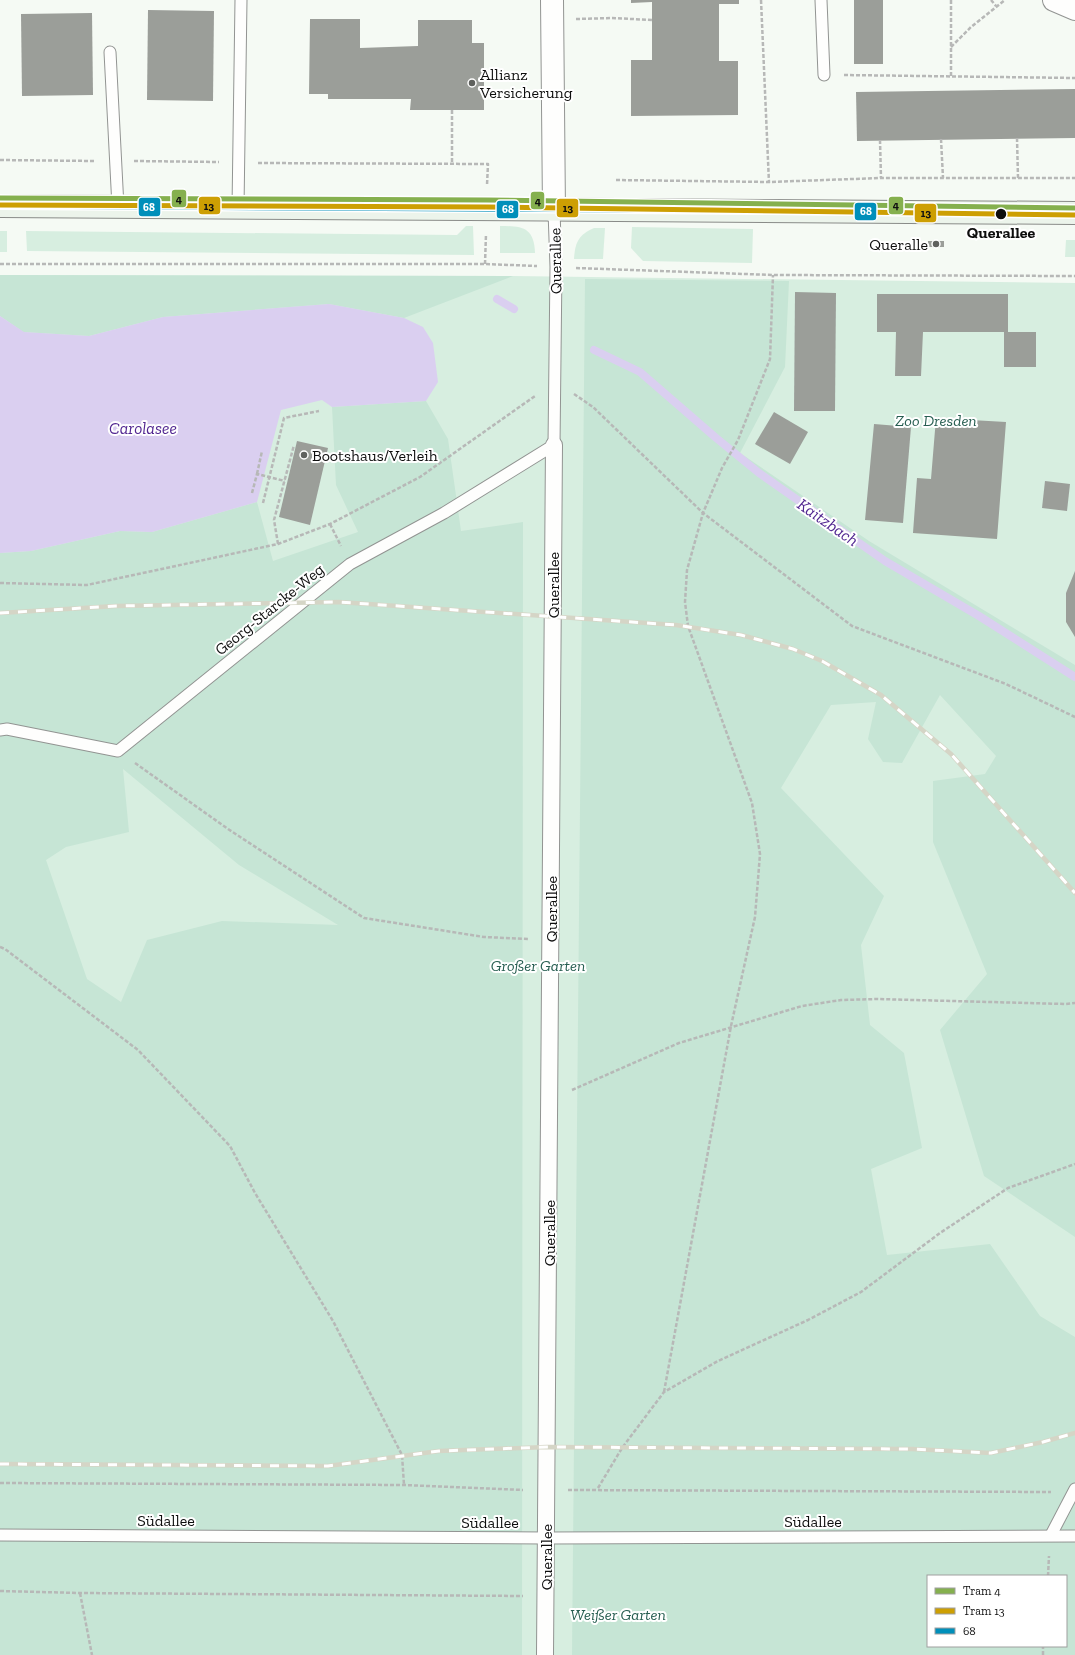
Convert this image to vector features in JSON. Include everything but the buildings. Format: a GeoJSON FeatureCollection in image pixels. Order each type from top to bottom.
{"type":"FeatureCollection","features":[{"type":"Feature","properties":{"kind":"main road"},"geometry":{"type":"LineString","coordinates":[[0,206],[554,211],[1075,213]]}},
{"type":"Feature","properties":{"kind":"street"},"geometry":{"type":"LineString","coordinates":[[1054,0],[1075,9]]}},
{"type":"Feature","properties":{"kind":"street"},"geometry":{"type":"LineString","coordinates":[[552,10],[554,211]]}},
{"type":"Feature","properties":{"kind":"street","name":"Querallee"},"geometry":{"type":"LineString","coordinates":[[546,1655],[554,445]]}},
{"type":"Feature","properties":{"kind":"lane"},"geometry":{"type":"LineString","coordinates":[[238,208],[241,0]]}},
{"type":"Feature","properties":{"kind":"lane"},"geometry":{"type":"LineString","coordinates":[[821,0],[824,74]]}},
{"type":"Feature","properties":{"kind":"lane"},"geometry":{"type":"LineString","coordinates":[[110,52],[118,206]]}},
{"type":"Feature","properties":{"kind":"lane","name":"Querallee"},"geometry":{"type":"LineString","coordinates":[[554,211],[556,267],[556,382],[554,445]]}},
{"type":"Feature","properties":{"kind":"lane","name":"Georg-Starcke-Weg"},"geometry":{"type":"LineString","coordinates":[[118,751],[350,564],[444,513],[554,445]]}},
{"type":"Feature","properties":{"kind":"lane"},"geometry":{"type":"LineString","coordinates":[[0,730],[7,729],[118,751]]}},
{"type":"Feature","properties":{"kind":"lane"},"geometry":{"type":"LineString","coordinates":[[1051,1535],[1074,1490]]}},
{"type":"Feature","properties":{"kind":"lane","name":"Südallee"},"geometry":{"type":"LineString","coordinates":[[0,1535],[546,1538],[1075,1536]]}},
{"type":"Feature","properties":{"kind":"path"},"geometry":{"type":"LineString","coordinates":[[762,0],[769,182]]}},
{"type":"Feature","properties":{"kind":"path"},"geometry":{"type":"LineString","coordinates":[[951,0],[951,76]]}},
{"type":"Feature","properties":{"kind":"path"},"geometry":{"type":"LineString","coordinates":[[991,0],[996,6]]}},
{"type":"Feature","properties":{"kind":"path"},"geometry":{"type":"LineString","coordinates":[[951,47],[996,6],[1005,0]]}},
{"type":"Feature","properties":{"kind":"path"},"geometry":{"type":"LineString","coordinates":[[552,10],[612,18],[652,20]]}},
{"type":"Feature","properties":{"kind":"path"},"geometry":{"type":"LineString","coordinates":[[824,74],[1075,78]]}},
{"type":"Feature","properties":{"kind":"path"},"geometry":{"type":"LineString","coordinates":[[484,94],[553,95]]}},
{"type":"Feature","properties":{"kind":"path"},"geometry":{"type":"LineString","coordinates":[[452,110],[452,165]]}},
{"type":"Feature","properties":{"kind":"path"},"geometry":{"type":"LineString","coordinates":[[1017,138],[1018,178]]}},
{"type":"Feature","properties":{"kind":"path"},"geometry":{"type":"LineString","coordinates":[[941,139],[943,178]]}},
{"type":"Feature","properties":{"kind":"path"},"geometry":{"type":"LineString","coordinates":[[880,140],[881,178]]}},
{"type":"Feature","properties":{"kind":"path"},"geometry":{"type":"LineString","coordinates":[[616,180],[769,182],[881,178],[1075,178]]}},
{"type":"Feature","properties":{"kind":"path"},"geometry":{"type":"LineString","coordinates":[[1035,178],[1036,185]]}},
{"type":"Feature","properties":{"kind":"path"},"geometry":{"type":"LineString","coordinates":[[485,264],[487,210]]}},
{"type":"Feature","properties":{"kind":"path"},"geometry":{"type":"LineString","coordinates":[[0,264],[485,264],[773,275],[1075,276]]}},
{"type":"Feature","properties":{"kind":"path"},"geometry":{"type":"LineString","coordinates":[[664,1392],[731,1026],[755,917],[760,854],[752,803],[688,626],[685,602],[687,570],[703,513],[722,468],[738,440],[770,359],[773,275]]}},
{"type":"Feature","properties":{"kind":"path"},"geometry":{"type":"LineString","coordinates":[[0,583],[87,585],[278,544],[330,524],[420,477],[556,382],[594,407],[703,513],[852,626],[1006,684],[1075,717]]}},
{"type":"Feature","properties":{"kind":"path"},"geometry":{"type":"LineString","coordinates":[[263,503],[284,418],[319,411]]}},
{"type":"Feature","properties":{"kind":"path"},"geometry":{"type":"LineString","coordinates":[[278,544],[274,520],[294,445]]}},
{"type":"Feature","properties":{"kind":"path"},"geometry":{"type":"LineString","coordinates":[[252,493],[262,451]]}},
{"type":"Feature","properties":{"kind":"path"},"geometry":{"type":"LineString","coordinates":[[257,474],[285,481]]}},
{"type":"Feature","properties":{"kind":"path"},"geometry":{"type":"LineString","coordinates":[[330,524],[350,564]]}},
{"type":"Feature","properties":{"kind":"path"},"geometry":{"type":"LineString","coordinates":[[118,751],[228,829],[364,918],[484,937],[550,940]]}},
{"type":"Feature","properties":{"kind":"path"},"geometry":{"type":"LineString","coordinates":[[0,947],[5,949],[138,1050],[230,1146],[255,1193],[333,1321],[402,1455],[404,1485]]}},
{"type":"Feature","properties":{"kind":"path"},"geometry":{"type":"LineString","coordinates":[[550,1100],[679,1043],[731,1026],[802,1006],[841,1000],[877,999],[1065,1004],[1075,1003]]}},
{"type":"Feature","properties":{"kind":"path"},"geometry":{"type":"LineString","coordinates":[[597,1488],[622,1448],[664,1392],[718,1361],[808,1320],[861,1292],[940,1234],[1008,1188],[1075,1164]]}},
{"type":"Feature","properties":{"kind":"path"},"geometry":{"type":"LineString","coordinates":[[0,1484],[404,1485],[547,1491],[597,1488],[1074,1490]]}},
{"type":"Feature","properties":{"kind":"path"},"geometry":{"type":"LineString","coordinates":[[0,1591],[80,1593],[546,1596]]}},
{"type":"Feature","properties":{"kind":"path"},"geometry":{"type":"LineString","coordinates":[[80,1593],[92,1655]]}},
{"type":"Feature","properties":{"kind":"green space"},"geometry":{"type":"Polygon","coordinates":[[[466,226],[473,226],[474,255],[27,251],[26,231],[457,235],[466,226]]]}},
{"type":"Feature","properties":{"kind":"green space"},"geometry":{"type":"Polygon","coordinates":[[[500,226],[520,228],[529,233],[534,244],[535,253],[500,253],[500,226]]]}},
{"type":"Feature","properties":{"kind":"green space"},"geometry":{"type":"Polygon","coordinates":[[[632,227],[753,229],[752,263],[643,261],[631,248],[632,227]]]}},
{"type":"Feature","properties":{"kind":"green space"},"geometry":{"type":"Polygon","coordinates":[[[594,228],[605,228],[603,259],[574,259],[575,248],[578,240],[594,228]]]}},
{"type":"Feature","properties":{"kind":"green space"},"geometry":{"type":"Polygon","coordinates":[[[0,231],[7,231],[7,252],[0,252],[0,231]]]}},
{"type":"Feature","properties":{"kind":"green space"},"geometry":{"type":"Polygon","coordinates":[[[1066,240],[1075,240],[1075,257],[1065,257],[1066,240]]]}},
{"type":"Feature","properties":{"kind":"green space","name":"Großer Garten"},"geometry":{"type":"Polygon","coordinates":[[[0,275],[513,276],[1075,283],[1075,1655],[0,1655],[0,275]]]}},
{"type":"Feature","properties":{"kind":"green space"},"geometry":{"type":"Polygon","coordinates":[[[0,275],[513,276],[404,318],[329,304],[163,317],[89,336],[23,332],[0,316],[0,275]]]}},
{"type":"Feature","properties":{"kind":"green space","name":"Weißer Garten"},"geometry":{"type":"Polygon","coordinates":[[[585,279],[789,281],[785,367],[740,453],[869,541],[1075,665],[1075,1237],[984,1176],[940,1030],[987,974],[933,842],[933,781],[985,774],[996,756],[940,695],[902,763],[883,762],[868,739],[876,702],[831,705],[781,788],[884,896],[861,945],[870,1025],[904,1053],[922,1148],[871,1169],[887,1255],[990,1244],[1040,1316],[1075,1337],[1075,1655],[572,1655],[585,279]]]}},
{"type":"Feature","properties":{"kind":"green space"},"geometry":{"type":"Polygon","coordinates":[[[426,401],[448,439],[461,531],[523,522],[522,1655],[0,1655],[0,553],[31,551],[120,531],[152,532],[257,502],[273,561],[358,532],[336,485],[332,407],[426,401]],[[123,769],[129,832],[66,847],[46,860],[87,979],[121,1002],[147,940],[222,921],[338,925],[239,865],[123,769]]]}},
{"type":"Feature","properties":{"kind":"water","name":"Carolasee"},"geometry":{"type":"Polygon","coordinates":[[[329,304],[404,318],[423,327],[433,343],[438,382],[426,401],[332,407],[322,400],[281,410],[257,502],[152,532],[120,531],[31,551],[0,553],[0,316],[24,332],[89,336],[163,317],[329,304]]]}},
{"type":"Feature","properties":{"kind":"waterway","name":"Kaitzbach"},"geometry":{"type":"LineString","coordinates":[[497,299],[514,309]]}},
{"type":"Feature","properties":{"kind":"waterway","name":"Kaitzbach"},"geometry":{"type":"LineString","coordinates":[[594,350],[640,372],[759,473],[885,561],[979,616],[1075,677]]}},
{"type":"Feature","properties":{"kind":"railway"},"geometry":{"type":"LineString","coordinates":[[0,613],[116,606],[339,602],[676,625],[741,635],[793,649],[822,661],[881,695],[951,754],[1075,893]]}},
{"type":"Feature","properties":{"kind":"railway"},"geometry":{"type":"LineString","coordinates":[[0,1464],[328,1466],[439,1451],[547,1447],[912,1449],[991,1453],[1043,1442],[1075,1433]]}},
{"type":"Feature","properties":{"kind":"tram line","name":"4"},"geometry":{"type":"LineString","coordinates":[[0,198],[487,200],[1075,208]]}},
{"type":"Feature","properties":{"kind":"tram line","name":"13"},"geometry":{"type":"LineString","coordinates":[[0,205],[487,207],[1075,215]]}},
{"type":"Feature","properties":{"kind":"transit line","name":"68"},"geometry":{"type":"LineString","coordinates":[[0,206],[1075,213]]}},
{"type":"Feature","properties":{"kind":"place","name":"Allianz Versicherung"},"geometry":{"type":"Point","coordinates":[472,83]}},
{"type":"Feature","properties":{"kind":"place","name":"Querallee"},"geometry":{"type":"Point","coordinates":[1001,214]}},
{"type":"Feature","properties":{"kind":"place","name":"Queralle"},"geometry":{"type":"Point","coordinates":[936,244]}},
{"type":"Feature","properties":{"kind":"place","name":"Bootshaus/Verleih"},"geometry":{"type":"Point","coordinates":[304,455]}},
{"type":"Feature","properties":{"kind":"park label","name":"Zoo Dresden"},"geometry":{"type":"Point","coordinates":[936,420]}}]}
